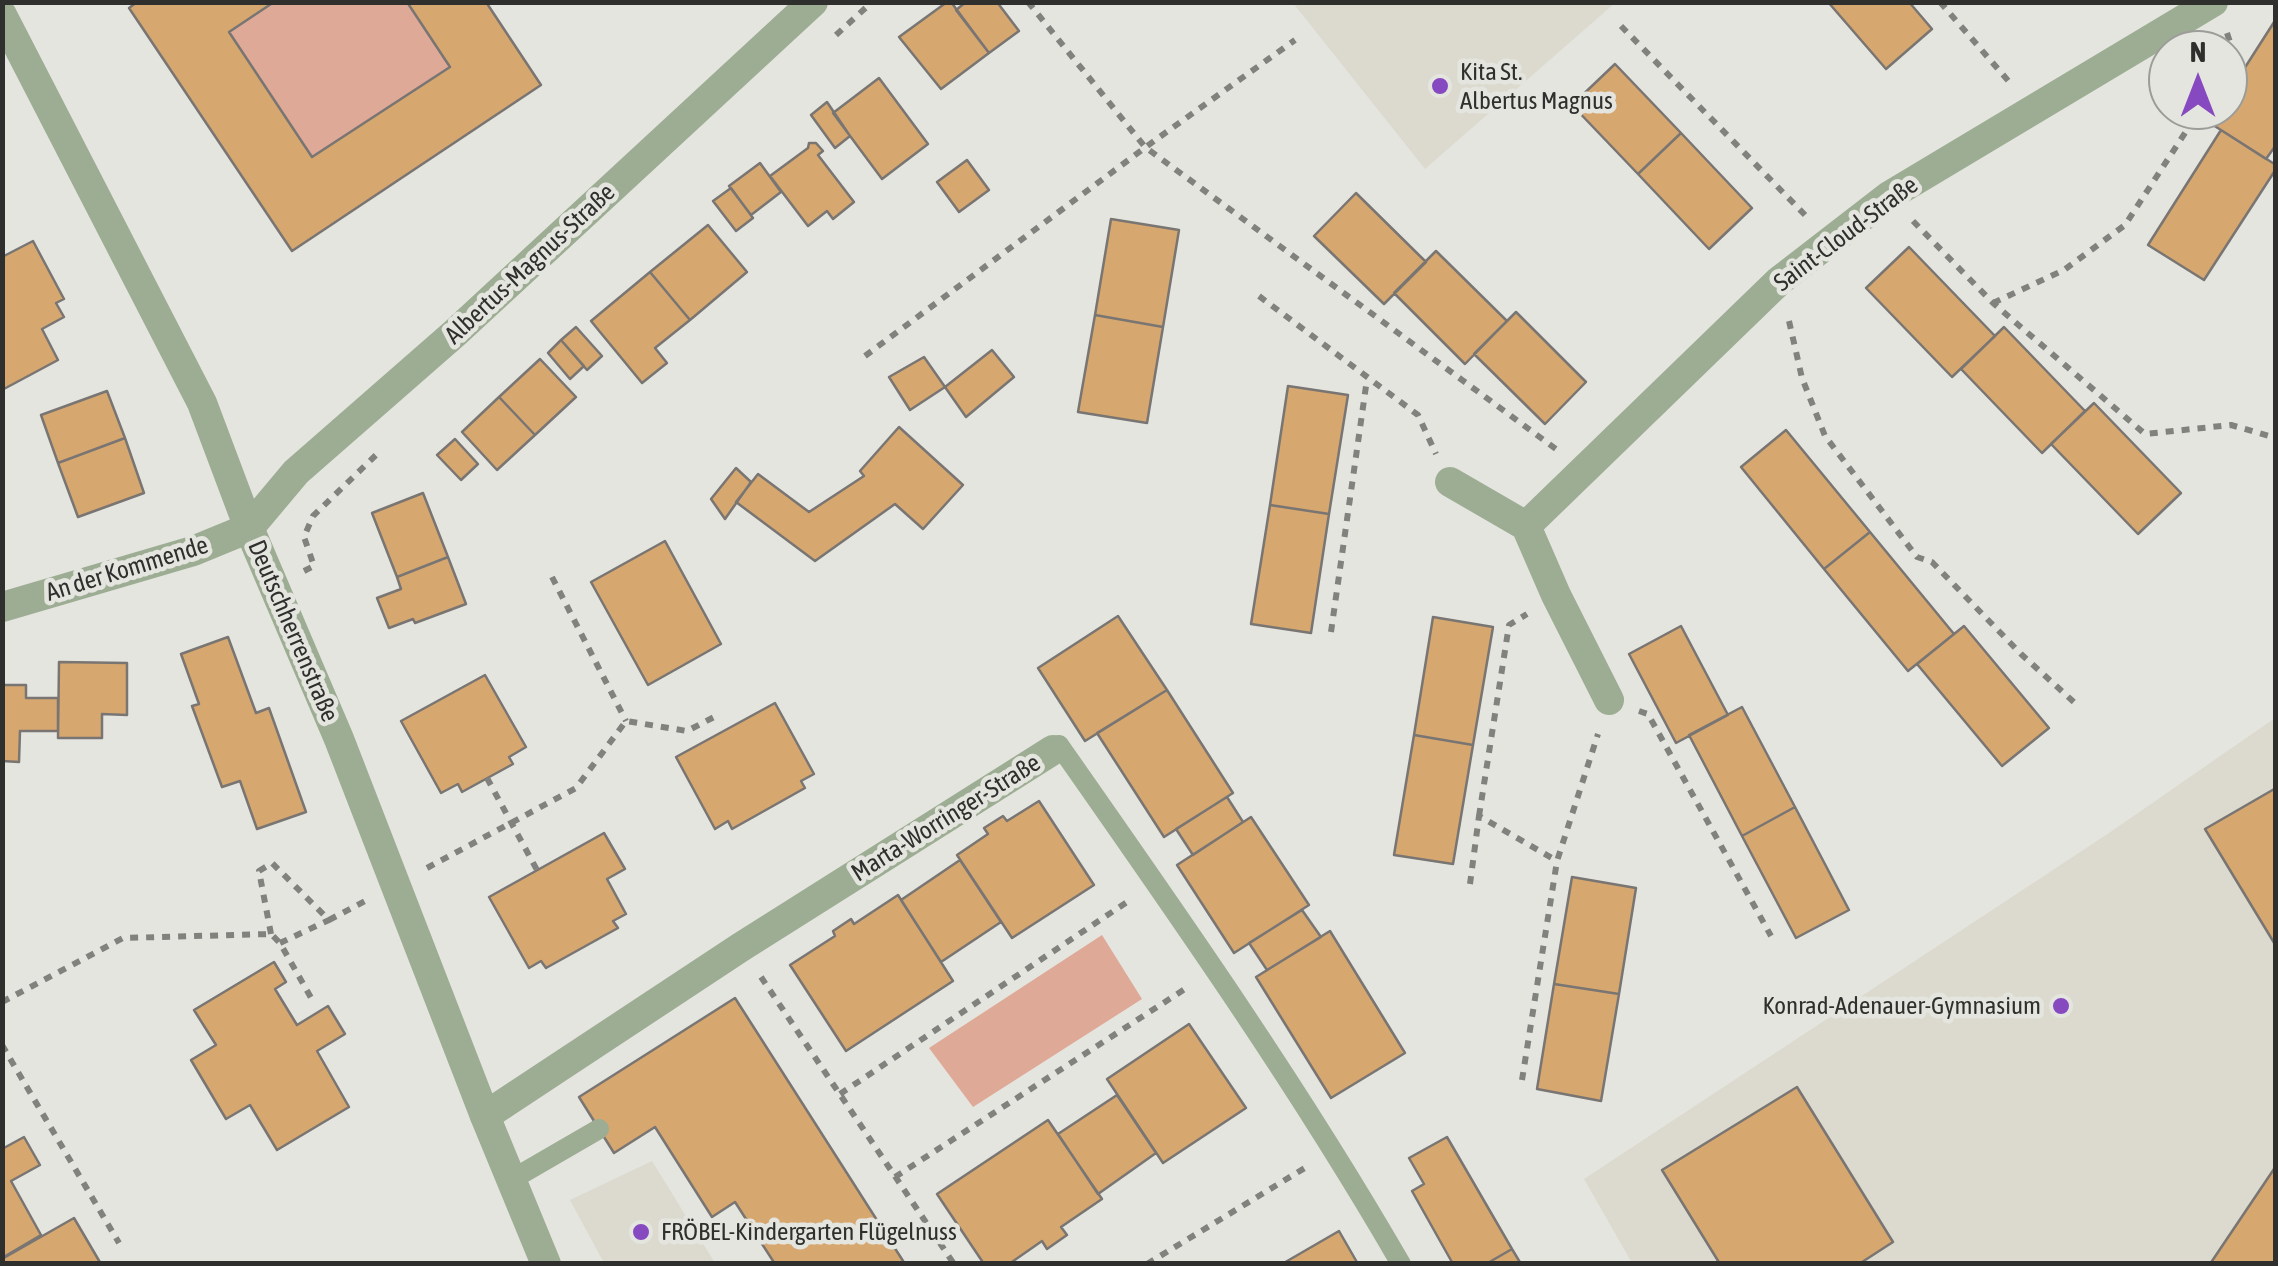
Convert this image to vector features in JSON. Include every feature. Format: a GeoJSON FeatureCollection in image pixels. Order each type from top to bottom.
{"type":"FeatureCollection","features":[{"type":"Feature","properties":{"kind":"street","name":"Albertus-Magnus-Straße"},"geometry":{"type":"LineString","coordinates":[[249,528],[296,472],[455,333],[813,2]]}},
{"type":"Feature","properties":{"kind":"street","name":"Saint-Cloud-Straße"},"geometry":{"type":"LineString","coordinates":[[1526,526],[1779,281],[1830,241],[1889,196],[2213,2]]}},
{"type":"Feature","properties":{"kind":"street","name":"Deutschherrenstraße"},"geometry":{"type":"LineString","coordinates":[[2,15],[202,404],[546,1264]]}},
{"type":"Feature","properties":{"kind":"street"},"geometry":{"type":"LineString","coordinates":[[1450,482],[1526,526],[1609,700]]}},
{"type":"Feature","properties":{"kind":"street","name":"An der Kommende"},"geometry":{"type":"LineString","coordinates":[[2,607],[193,552],[249,528]]}},
{"type":"Feature","properties":{"kind":"street","name":"Marta-Worringer-Straße"},"geometry":{"type":"LineString","coordinates":[[485,1116],[741,947],[1053,750]]}},
{"type":"Feature","properties":{"kind":"lane","name":"Marta-Worringer-Straße"},"geometry":{"type":"LineString","coordinates":[[1053,750],[1059,745],[1156,882],[1335,1149],[1401,1264]]}},
{"type":"Feature","properties":{"kind":"lane"},"geometry":{"type":"LineString","coordinates":[[511,1180],[599,1129]]}},
{"type":"Feature","properties":{"kind":"path"},"geometry":{"type":"LineString","coordinates":[[1028,2],[1145,147],[1586,470]]}},
{"type":"Feature","properties":{"kind":"path"},"geometry":{"type":"LineString","coordinates":[[1940,2],[2035,111]]}},
{"type":"Feature","properties":{"kind":"path"},"geometry":{"type":"LineString","coordinates":[[1622,26],[1830,241]]}},
{"type":"Feature","properties":{"kind":"path"},"geometry":{"type":"LineString","coordinates":[[865,356],[1295,40]]}},
{"type":"Feature","properties":{"kind":"path"},"geometry":{"type":"LineString","coordinates":[[1993,303],[2064,270],[2125,225],[2187,130]]}},
{"type":"Feature","properties":{"kind":"path"},"geometry":{"type":"LineString","coordinates":[[1889,196],[1993,303],[2145,434],[2230,425],[2276,438]]}},
{"type":"Feature","properties":{"kind":"path"},"geometry":{"type":"LineString","coordinates":[[1779,281],[1802,378],[1825,436],[1917,557],[1932,562],[2076,704]]}},
{"type":"Feature","properties":{"kind":"path"},"geometry":{"type":"LineString","coordinates":[[1258,296],[1418,416],[1450,482]]}},
{"type":"Feature","properties":{"kind":"path"},"geometry":{"type":"LineString","coordinates":[[1331,632],[1366,379]]}},
{"type":"Feature","properties":{"kind":"path"},"geometry":{"type":"LineString","coordinates":[[275,583],[314,566],[304,538],[313,516],[327,502]]}},
{"type":"Feature","properties":{"kind":"path"},"geometry":{"type":"LineString","coordinates":[[552,577],[626,721]]}},
{"type":"Feature","properties":{"kind":"path"},"geometry":{"type":"LineString","coordinates":[[1470,884],[1510,625],[1556,595]]}},
{"type":"Feature","properties":{"kind":"path"},"geometry":{"type":"LineString","coordinates":[[1522,1080],[1557,861],[1609,700],[1648,714],[1771,936]]}},
{"type":"Feature","properties":{"kind":"path"},"geometry":{"type":"LineString","coordinates":[[626,721],[687,730],[716,716]]}},
{"type":"Feature","properties":{"kind":"path"},"geometry":{"type":"LineString","coordinates":[[280,944],[576,788],[626,721]]}},
{"type":"Feature","properties":{"kind":"path"},"geometry":{"type":"LineString","coordinates":[[487,778],[537,870]]}},
{"type":"Feature","properties":{"kind":"path"},"geometry":{"type":"LineString","coordinates":[[1479,816],[1557,861]]}},
{"type":"Feature","properties":{"kind":"path"},"geometry":{"type":"LineString","coordinates":[[314,1003],[271,934],[259,871],[272,863],[330,920]]}},
{"type":"Feature","properties":{"kind":"path"},"geometry":{"type":"LineString","coordinates":[[840,1094],[1156,882]]}},
{"type":"Feature","properties":{"kind":"path"},"geometry":{"type":"LineString","coordinates":[[2,1002],[123,938],[271,934]]}},
{"type":"Feature","properties":{"kind":"path"},"geometry":{"type":"LineString","coordinates":[[741,947],[954,1264]]}},
{"type":"Feature","properties":{"kind":"path"},"geometry":{"type":"LineString","coordinates":[[895,1177],[1214,970]]}},
{"type":"Feature","properties":{"kind":"path"},"geometry":{"type":"LineString","coordinates":[[2,1045],[118,1243]]}},
{"type":"Feature","properties":{"kind":"path"},"geometry":{"type":"LineString","coordinates":[[1148,1264],[1335,1149]]}},
{"type":"Feature","properties":{"kind":"shaded area"},"geometry":{"type":"Polygon","coordinates":[[[274,3],[407,3],[450,67],[312,157],[229,32],[274,3]]]}},
{"type":"Feature","properties":{"kind":"shaded area","name":"Kita St. Albertus Magnus"},"geometry":{"type":"Polygon","coordinates":[[[1293,3],[1615,3],[1425,169],[1293,3]]]}},
{"type":"Feature","properties":{"kind":"shaded area","name":"Konrad-Adenauer-Gymnasium"},"geometry":{"type":"Polygon","coordinates":[[[2275,718],[2275,1263],[1632,1263],[1584,1179],[2109,833],[2275,718]]]}},
{"type":"Feature","properties":{"kind":"shaded area"},"geometry":{"type":"Polygon","coordinates":[[[1102,935],[1142,999],[973,1107],[929,1048],[1102,935]]]}},
{"type":"Feature","properties":{"kind":"shaded area","name":"FRÖBEL-Kindergarten Flügelnuss"},"geometry":{"type":"Polygon","coordinates":[[[652,1161],[715,1263],[604,1263],[570,1200],[652,1161]]]}},
{"type":"Feature","properties":{"kind":"building"},"geometry":{"type":"Polygon","coordinates":[[[137,2],[274,2],[229,32],[312,157],[450,67],[407,2],[486,2],[541,85],[292,251],[129,8],[137,2]]]}},
{"type":"Feature","properties":{"kind":"building"},"geometry":{"type":"Polygon","coordinates":[[[951,2],[989,53],[941,89],[899,37],[951,2]]]}},
{"type":"Feature","properties":{"kind":"building"},"geometry":{"type":"Polygon","coordinates":[[[966,2],[997,2],[1019,31],[989,53],[956,10],[966,2]]]}},
{"type":"Feature","properties":{"kind":"building"},"geometry":{"type":"Polygon","coordinates":[[[1828,2],[1909,2],[1932,29],[1886,69],[1828,2]]]}},
{"type":"Feature","properties":{"kind":"building"},"geometry":{"type":"Polygon","coordinates":[[[2276,19],[2276,145],[2266,159],[2221,130],[2248,130],[2248,63],[2276,19]]]}},
{"type":"Feature","properties":{"kind":"building"},"geometry":{"type":"Polygon","coordinates":[[[1615,64],[1681,133],[1638,174],[1572,105],[1615,64]]]}},
{"type":"Feature","properties":{"kind":"building"},"geometry":{"type":"Polygon","coordinates":[[[879,78],[928,144],[882,179],[833,113],[879,78]]]}},
{"type":"Feature","properties":{"kind":"building"},"geometry":{"type":"Polygon","coordinates":[[[827,102],[850,136],[835,148],[811,115],[827,102]]]}},
{"type":"Feature","properties":{"kind":"building"},"geometry":{"type":"Polygon","coordinates":[[[2221,130],[2276,165],[2204,280],[2148,245],[2221,130]]]}},
{"type":"Feature","properties":{"kind":"building"},"geometry":{"type":"Polygon","coordinates":[[[1681,133],[1752,208],[1709,249],[1638,174],[1681,133]]]}},
{"type":"Feature","properties":{"kind":"building"},"geometry":{"type":"Polygon","coordinates":[[[809,143],[816,143],[823,151],[818,155],[854,202],[833,219],[827,211],[808,226],[770,176],[808,148],[809,143]]]}},
{"type":"Feature","properties":{"kind":"building"},"geometry":{"type":"Polygon","coordinates":[[[967,160],[989,190],[959,212],[937,182],[967,160]]]}},
{"type":"Feature","properties":{"kind":"building"},"geometry":{"type":"Polygon","coordinates":[[[760,163],[781,192],[751,215],[729,186],[760,163]]]}},
{"type":"Feature","properties":{"kind":"building"},"geometry":{"type":"Polygon","coordinates":[[[731,188],[753,218],[736,231],[713,201],[731,188]]]}},
{"type":"Feature","properties":{"kind":"building"},"geometry":{"type":"Polygon","coordinates":[[[1356,193],[1426,262],[1384,304],[1314,236],[1356,193]]]}},
{"type":"Feature","properties":{"kind":"building"},"geometry":{"type":"Polygon","coordinates":[[[1111,219],[1179,230],[1163,327],[1095,315],[1111,219]]]}},
{"type":"Feature","properties":{"kind":"building"},"geometry":{"type":"Polygon","coordinates":[[[708,225],[747,272],[690,320],[650,272],[708,225]]]}},
{"type":"Feature","properties":{"kind":"building"},"geometry":{"type":"Polygon","coordinates":[[[33,241],[64,299],[56,303],[64,317],[42,329],[58,360],[2,390],[2,257],[33,241]]]}},
{"type":"Feature","properties":{"kind":"building"},"geometry":{"type":"Polygon","coordinates":[[[1909,247],[1995,336],[1952,377],[1866,288],[1909,247]]]}},
{"type":"Feature","properties":{"kind":"building"},"geometry":{"type":"Polygon","coordinates":[[[1436,251],[1507,321],[1465,364],[1394,293],[1436,251]]]}},
{"type":"Feature","properties":{"kind":"building"},"geometry":{"type":"Polygon","coordinates":[[[650,272],[690,320],[655,348],[667,363],[642,383],[591,321],[650,272]]]}},
{"type":"Feature","properties":{"kind":"building"},"geometry":{"type":"Polygon","coordinates":[[[1516,312],[1586,382],[1545,424],[1474,354],[1516,312]]]}},
{"type":"Feature","properties":{"kind":"building"},"geometry":{"type":"Polygon","coordinates":[[[1095,315],[1163,327],[1147,423],[1078,412],[1095,315]]]}},
{"type":"Feature","properties":{"kind":"building"},"geometry":{"type":"Polygon","coordinates":[[[576,327],[602,356],[587,370],[561,340],[576,327]]]}},
{"type":"Feature","properties":{"kind":"building"},"geometry":{"type":"Polygon","coordinates":[[[2004,327],[2085,411],[2042,453],[1961,369],[2004,327]]]}},
{"type":"Feature","properties":{"kind":"building"},"geometry":{"type":"Polygon","coordinates":[[[561,340],[584,366],[570,379],[548,353],[561,340]]]}},
{"type":"Feature","properties":{"kind":"building"},"geometry":{"type":"Polygon","coordinates":[[[992,350],[1014,377],[966,417],[945,387],[992,350]]]}},
{"type":"Feature","properties":{"kind":"building"},"geometry":{"type":"Polygon","coordinates":[[[924,357],[945,387],[910,410],[889,377],[924,357]]]}},
{"type":"Feature","properties":{"kind":"building"},"geometry":{"type":"Polygon","coordinates":[[[540,359],[576,397],[535,435],[499,397],[540,359]]]}},
{"type":"Feature","properties":{"kind":"building"},"geometry":{"type":"Polygon","coordinates":[[[1288,386],[1348,395],[1329,514],[1270,505],[1288,386]]]}},
{"type":"Feature","properties":{"kind":"building"},"geometry":{"type":"Polygon","coordinates":[[[107,391],[125,438],[58,463],[41,415],[107,391]]]}},
{"type":"Feature","properties":{"kind":"building"},"geometry":{"type":"Polygon","coordinates":[[[499,397],[535,435],[497,470],[462,432],[499,397]]]}},
{"type":"Feature","properties":{"kind":"building"},"geometry":{"type":"Polygon","coordinates":[[[2094,403],[2181,493],[2138,534],[2051,444],[2094,403]]]}},
{"type":"Feature","properties":{"kind":"building"},"geometry":{"type":"Polygon","coordinates":[[[899,427],[963,485],[923,529],[895,504],[815,561],[736,502],[758,474],[809,512],[864,476],[860,471],[899,427]]]}},
{"type":"Feature","properties":{"kind":"building"},"geometry":{"type":"Polygon","coordinates":[[[1786,430],[1870,532],[1824,569],[1741,467],[1786,430]]]}},
{"type":"Feature","properties":{"kind":"building"},"geometry":{"type":"Polygon","coordinates":[[[125,438],[144,493],[78,517],[58,463],[125,438]]]}},
{"type":"Feature","properties":{"kind":"building"},"geometry":{"type":"Polygon","coordinates":[[[455,439],[478,464],[461,480],[437,455],[455,439]]]}},
{"type":"Feature","properties":{"kind":"building"},"geometry":{"type":"Polygon","coordinates":[[[736,468],[751,482],[725,519],[711,499],[736,468]]]}},
{"type":"Feature","properties":{"kind":"building"},"geometry":{"type":"Polygon","coordinates":[[[423,493],[448,557],[397,577],[372,513],[423,493]]]}},
{"type":"Feature","properties":{"kind":"building"},"geometry":{"type":"Polygon","coordinates":[[[1270,505],[1329,514],[1311,633],[1251,624],[1270,505]]]}},
{"type":"Feature","properties":{"kind":"building"},"geometry":{"type":"Polygon","coordinates":[[[1870,532],[1954,634],[1908,671],[1824,569],[1870,532]]]}},
{"type":"Feature","properties":{"kind":"building"},"geometry":{"type":"Polygon","coordinates":[[[665,541],[721,644],[648,685],[591,582],[665,541]]]}},
{"type":"Feature","properties":{"kind":"building"},"geometry":{"type":"Polygon","coordinates":[[[448,557],[466,604],[389,628],[377,598],[401,589],[397,577],[448,557]]]}},
{"type":"Feature","properties":{"kind":"building"},"geometry":{"type":"Polygon","coordinates":[[[1118,616],[1167,690],[1085,741],[1038,668],[1118,616]]]}},
{"type":"Feature","properties":{"kind":"building"},"geometry":{"type":"Polygon","coordinates":[[[1433,617],[1493,627],[1473,745],[1414,735],[1433,617]]]}},
{"type":"Feature","properties":{"kind":"building"},"geometry":{"type":"Polygon","coordinates":[[[1681,626],[1728,715],[1676,743],[1629,654],[1681,626]]]}},
{"type":"Feature","properties":{"kind":"building"},"geometry":{"type":"Polygon","coordinates":[[[1964,626],[2049,728],[2002,766],[1917,664],[1964,626]]]}},
{"type":"Feature","properties":{"kind":"building"},"geometry":{"type":"Polygon","coordinates":[[[228,637],[256,713],[269,708],[306,812],[257,829],[240,781],[222,787],[192,706],[199,704],[181,654],[228,637]]]}},
{"type":"Feature","properties":{"kind":"building"},"geometry":{"type":"Polygon","coordinates":[[[59,662],[127,663],[127,715],[102,714],[102,738],[58,738],[59,662]]]}},
{"type":"Feature","properties":{"kind":"building"},"geometry":{"type":"Polygon","coordinates":[[[485,675],[526,747],[509,757],[513,764],[462,792],[458,784],[441,793],[401,721],[485,675]]]}},
{"type":"Feature","properties":{"kind":"building"},"geometry":{"type":"Polygon","coordinates":[[[2,685],[26,685],[26,698],[58,698],[58,731],[20,731],[19,762],[2,761],[2,685]]]}},
{"type":"Feature","properties":{"kind":"building"},"geometry":{"type":"Polygon","coordinates":[[[1167,690],[1233,793],[1164,837],[1097,733],[1167,690]]]}},
{"type":"Feature","properties":{"kind":"building"},"geometry":{"type":"Polygon","coordinates":[[[775,703],[814,774],[801,781],[805,788],[732,829],[728,821],[715,829],[676,757],[775,703]]]}},
{"type":"Feature","properties":{"kind":"building"},"geometry":{"type":"Polygon","coordinates":[[[1742,707],[1795,807],[1742,836],[1689,735],[1742,707]]]}},
{"type":"Feature","properties":{"kind":"building"},"geometry":{"type":"Polygon","coordinates":[[[1414,735],[1473,745],[1453,864],[1394,855],[1414,735]]]}},
{"type":"Feature","properties":{"kind":"building"},"geometry":{"type":"Polygon","coordinates":[[[2276,788],[2276,946],[2205,829],[2276,788]]]}},
{"type":"Feature","properties":{"kind":"building"},"geometry":{"type":"Polygon","coordinates":[[[1227,797],[1243,822],[1193,855],[1176,829],[1227,797]]]}},
{"type":"Feature","properties":{"kind":"building"},"geometry":{"type":"Polygon","coordinates":[[[1039,801],[1094,885],[1012,938],[957,855],[988,834],[984,828],[1003,816],[1007,821],[1039,801]]]}},
{"type":"Feature","properties":{"kind":"building"},"geometry":{"type":"Polygon","coordinates":[[[1795,807],[1849,910],[1796,938],[1742,836],[1795,807]]]}},
{"type":"Feature","properties":{"kind":"building"},"geometry":{"type":"Polygon","coordinates":[[[1251,817],[1309,905],[1234,953],[1177,865],[1251,817]]]}},
{"type":"Feature","properties":{"kind":"building"},"geometry":{"type":"Polygon","coordinates":[[[604,833],[625,869],[607,879],[626,914],[613,921],[618,928],[546,968],[541,961],[529,968],[489,897],[604,833]]]}},
{"type":"Feature","properties":{"kind":"building"},"geometry":{"type":"Polygon","coordinates":[[[960,860],[1001,922],[941,962],[901,900],[960,860]]]}},
{"type":"Feature","properties":{"kind":"building"},"geometry":{"type":"Polygon","coordinates":[[[1572,877],[1636,888],[1619,994],[1554,984],[1572,877]]]}},
{"type":"Feature","properties":{"kind":"building"},"geometry":{"type":"Polygon","coordinates":[[[898,895],[953,981],[846,1051],[790,965],[835,936],[833,931],[851,919],[854,924],[898,895]]]}},
{"type":"Feature","properties":{"kind":"building"},"geometry":{"type":"Polygon","coordinates":[[[1302,910],[1321,937],[1267,970],[1249,943],[1302,910]]]}},
{"type":"Feature","properties":{"kind":"building"},"geometry":{"type":"Polygon","coordinates":[[[1330,931],[1405,1053],[1331,1098],[1256,977],[1330,931]]]}},
{"type":"Feature","properties":{"kind":"building"},"geometry":{"type":"Polygon","coordinates":[[[274,962],[286,982],[275,989],[297,1025],[328,1006],[345,1034],[317,1051],[349,1107],[277,1150],[250,1105],[226,1119],[191,1060],[216,1045],[194,1010],[274,962]]]}},
{"type":"Feature","properties":{"kind":"building"},"geometry":{"type":"Polygon","coordinates":[[[1554,984],[1619,994],[1601,1101],[1537,1089],[1554,984]]]}},
{"type":"Feature","properties":{"kind":"building"},"geometry":{"type":"Polygon","coordinates":[[[735,998],[905,1264],[775,1264],[735,1202],[712,1217],[655,1127],[614,1153],[579,1097],[735,998]]]}},
{"type":"Feature","properties":{"kind":"building"},"geometry":{"type":"Polygon","coordinates":[[[1189,1024],[1246,1108],[1163,1163],[1107,1079],[1189,1024]]]}},
{"type":"Feature","properties":{"kind":"building"},"geometry":{"type":"Polygon","coordinates":[[[1797,1087],[1893,1242],[1859,1264],[1720,1264],[1662,1170],[1797,1087]]]}},
{"type":"Feature","properties":{"kind":"building"},"geometry":{"type":"Polygon","coordinates":[[[1117,1095],[1156,1153],[1098,1194],[1058,1134],[1117,1095]]]}},
{"type":"Feature","properties":{"kind":"building"},"geometry":{"type":"Polygon","coordinates":[[[1048,1120],[1102,1199],[1061,1227],[1067,1235],[1047,1249],[1042,1241],[1009,1264],[984,1264],[937,1194],[1048,1120]]]}},
{"type":"Feature","properties":{"kind":"building"},"geometry":{"type":"Polygon","coordinates":[[[24,1137],[40,1165],[11,1181],[41,1235],[2,1258],[2,1149],[24,1137]]]}},
{"type":"Feature","properties":{"kind":"building"},"geometry":{"type":"Polygon","coordinates":[[[1447,1137],[1512,1249],[1486,1264],[1453,1264],[1412,1191],[1424,1184],[1409,1158],[1447,1137]]]}},
{"type":"Feature","properties":{"kind":"building"},"geometry":{"type":"Polygon","coordinates":[[[2276,1166],[2276,1264],[2210,1264],[2276,1166]]]}},
{"type":"Feature","properties":{"kind":"building"},"geometry":{"type":"Polygon","coordinates":[[[74,1218],[101,1264],[2,1264],[2,1259],[74,1218]]]}},
{"type":"Feature","properties":{"kind":"building"},"geometry":{"type":"Polygon","coordinates":[[[1339,1231],[1358,1264],[1282,1264],[1339,1231]]]}},
{"type":"Feature","properties":{"kind":"building"},"geometry":{"type":"Polygon","coordinates":[[[1512,1249],[1521,1264],[1486,1264],[1512,1249]]]}},
{"type":"Feature","properties":{"kind":"place","name":"Kita St. Albertus Magnus"},"geometry":{"type":"Point","coordinates":[1440,86]}},
{"type":"Feature","properties":{"kind":"place","name":"Konrad-Adenauer-Gymnasium"},"geometry":{"type":"Point","coordinates":[2061,1006]}},
{"type":"Feature","properties":{"kind":"place","name":"FRÖBEL-Kindergarten Flügelnuss"},"geometry":{"type":"Point","coordinates":[641,1232]}}]}
